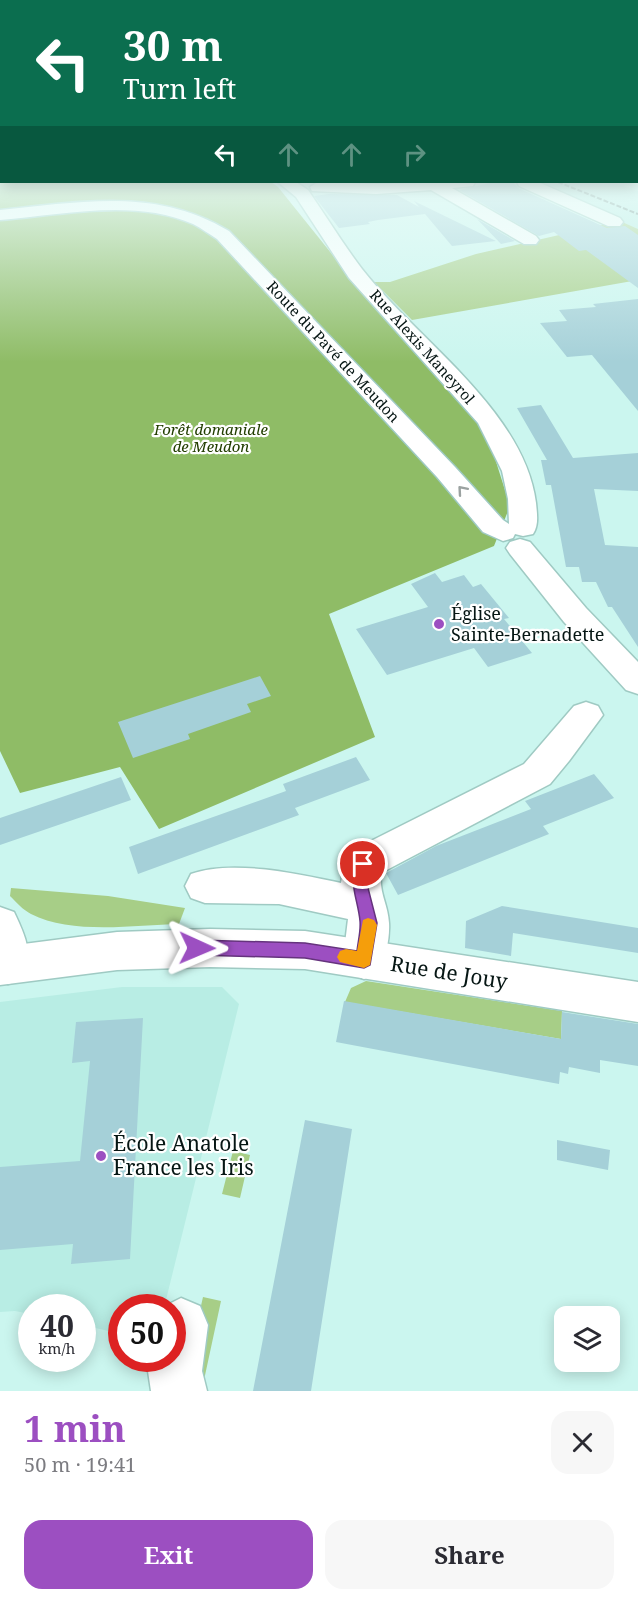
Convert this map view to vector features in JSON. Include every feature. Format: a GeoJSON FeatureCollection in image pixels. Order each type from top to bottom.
{"type":"FeatureCollection","features":[{"type":"Feature","properties":{"kind":"street","name":"Route du Pavé de Meudon"},"geometry":{"type":"LineString","coordinates":[[218,232],[446,472],[493,526],[515,536],[575,615],[638,682]]}},
{"type":"Feature","properties":{"kind":"street","name":"Rue Alexis Maneyrol"},"geometry":{"type":"LineString","coordinates":[[333,232],[356,274],[488,419],[503,441],[525,510],[515,536]]}},
{"type":"Feature","properties":{"kind":"street"},"geometry":{"type":"LineString","coordinates":[[516,232],[530,240]]}},
{"type":"Feature","properties":{"kind":"street"},"geometry":{"type":"LineString","coordinates":[[364,960],[369,923],[360,888],[363,864],[537,774],[586,715]]}},
{"type":"Feature","properties":{"kind":"street"},"geometry":{"type":"LineString","coordinates":[[205,886],[279,887],[366,905]]}},
{"type":"Feature","properties":{"kind":"street"},"geometry":{"type":"LineString","coordinates":[[0,925],[4,936],[4,966]]}},
{"type":"Feature","properties":{"kind":"street","name":"Rue de Jouy"},"geometry":{"type":"LineString","coordinates":[[4,966],[117,951],[197,948],[305,951],[638,1002]]}},
{"type":"Feature","properties":{"kind":"street"},"geometry":{"type":"LineString","coordinates":[[175,1372],[179,1391]]}},
{"type":"Feature","properties":{"kind":"shaded area","name":"École Anatole France les Iris"},"geometry":{"type":"Polygon","coordinates":[[[122,987],[222,987],[239,1004],[167,1294],[108,1294],[108,1331],[96,1328],[96,1294],[18,1294],[18,1312],[0,1312],[0,1002],[122,987]]]}},
{"type":"Feature","properties":{"kind":"green space","name":"Forêt domaniale de Meudon"},"geometry":{"type":"Polygon","coordinates":[[[0,232],[314,232],[364,294],[486,430],[510,506],[494,546],[329,614],[375,737],[159,829],[120,767],[20,793],[0,751],[0,232]]]}},
{"type":"Feature","properties":{"kind":"green space"},"geometry":{"type":"Polygon","coordinates":[[[572,232],[638,232],[638,280],[412,320],[374,282],[390,282],[476,254],[572,232]]]}},
{"type":"Feature","properties":{"kind":"green space"},"geometry":{"type":"Polygon","coordinates":[[[11,888],[108,896],[185,908],[179,924],[103,927],[65,925],[47,921],[28,912],[10,896],[11,888]]]}},
{"type":"Feature","properties":{"kind":"green space"},"geometry":{"type":"Polygon","coordinates":[[[366,981],[562,1011],[561,1039],[345,1002],[351,988],[366,981]]]}},
{"type":"Feature","properties":{"kind":"green space"},"geometry":{"type":"Polygon","coordinates":[[[233,1151],[250,1155],[240,1198],[222,1194],[233,1151]]]}},
{"type":"Feature","properties":{"kind":"green space"},"geometry":{"type":"Polygon","coordinates":[[[203,1297],[221,1301],[204,1380],[185,1376],[203,1297]]]}},
{"type":"Feature","properties":{"kind":"building"},"geometry":{"type":"Polygon","coordinates":[[[440,232],[477,232],[496,241],[452,246],[440,232]]]}},
{"type":"Feature","properties":{"kind":"building"},"geometry":{"type":"Polygon","coordinates":[[[489,232],[499,232],[515,241],[501,244],[489,232]]]}},
{"type":"Feature","properties":{"kind":"building"},"geometry":{"type":"Polygon","coordinates":[[[532,232],[634,232],[638,235],[638,288],[586,250],[579,251],[554,232],[539,236],[532,232]]]}},
{"type":"Feature","properties":{"kind":"building"},"geometry":{"type":"Polygon","coordinates":[[[638,299],[638,411],[592,355],[567,357],[540,323],[567,321],[559,310],[596,307],[593,304],[638,299]]]}},
{"type":"Feature","properties":{"kind":"building"},"geometry":{"type":"Polygon","coordinates":[[[541,405],[573,458],[638,453],[638,491],[594,489],[605,545],[638,547],[638,647],[612,607],[608,607],[596,582],[582,582],[579,567],[566,567],[551,485],[546,485],[541,460],[547,460],[517,408],[541,405]]]}},
{"type":"Feature","properties":{"kind":"building","name":"Église Sainte-Bernadette"},"geometry":{"type":"Polygon","coordinates":[[[435,573],[442,582],[464,575],[473,587],[481,584],[509,618],[504,619],[532,653],[488,667],[474,648],[387,675],[356,629],[428,607],[411,584],[435,573]]]}},
{"type":"Feature","properties":{"kind":"building"},"geometry":{"type":"Polygon","coordinates":[[[260,676],[271,696],[247,704],[251,712],[188,734],[190,739],[133,758],[118,722],[260,676]]]}},
{"type":"Feature","properties":{"kind":"building"},"geometry":{"type":"Polygon","coordinates":[[[356,757],[370,780],[295,808],[299,815],[138,874],[129,847],[286,791],[283,784],[356,757]]]}},
{"type":"Feature","properties":{"kind":"building"},"geometry":{"type":"Polygon","coordinates":[[[594,774],[614,798],[543,826],[549,834],[398,895],[386,873],[436,846],[531,809],[525,801],[594,774]]]}},
{"type":"Feature","properties":{"kind":"building"},"geometry":{"type":"Polygon","coordinates":[[[121,777],[131,800],[0,845],[0,818],[121,777]]]}},
{"type":"Feature","properties":{"kind":"building"},"geometry":{"type":"Polygon","coordinates":[[[502,906],[638,928],[638,953],[513,933],[511,956],[465,948],[466,921],[502,906]]]}},
{"type":"Feature","properties":{"kind":"building"},"geometry":{"type":"Polygon","coordinates":[[[344,1001],[561,1039],[562,1012],[638,1024],[638,1066],[600,1060],[600,1073],[569,1067],[568,1074],[560,1072],[559,1084],[336,1042],[344,1001]]]}},
{"type":"Feature","properties":{"kind":"building"},"geometry":{"type":"Polygon","coordinates":[[[143,1018],[130,1259],[71,1264],[73,1244],[0,1250],[0,1167],[80,1161],[90,1061],[72,1063],[76,1022],[143,1018]]]}},
{"type":"Feature","properties":{"kind":"building"},"geometry":{"type":"Polygon","coordinates":[[[305,1120],[352,1129],[311,1391],[253,1391],[305,1120]]]}},
{"type":"Feature","properties":{"kind":"building"},"geometry":{"type":"Polygon","coordinates":[[[557,1140],[610,1150],[608,1170],[557,1160],[557,1140]]]}},
{"type":"Feature","properties":{"kind":"slow traffic"},"geometry":{"type":"LineString","coordinates":[[346,957],[364,960],[368,925]]}},
{"type":"Feature","properties":{"kind":"place","name":"Église Sainte-Bernadette"},"geometry":{"type":"Point","coordinates":[439,624]}},
{"type":"Feature","properties":{"kind":"place","name":"École Anatole France les Iris"},"geometry":{"type":"Point","coordinates":[101,1156]}},
{"type":"Feature","properties":{"kind":"route"},"geometry":{"type":"LineString","coordinates":[[197,948],[305,951],[364,960],[369,923],[360,888],[360,871],[363,864]]}}]}
